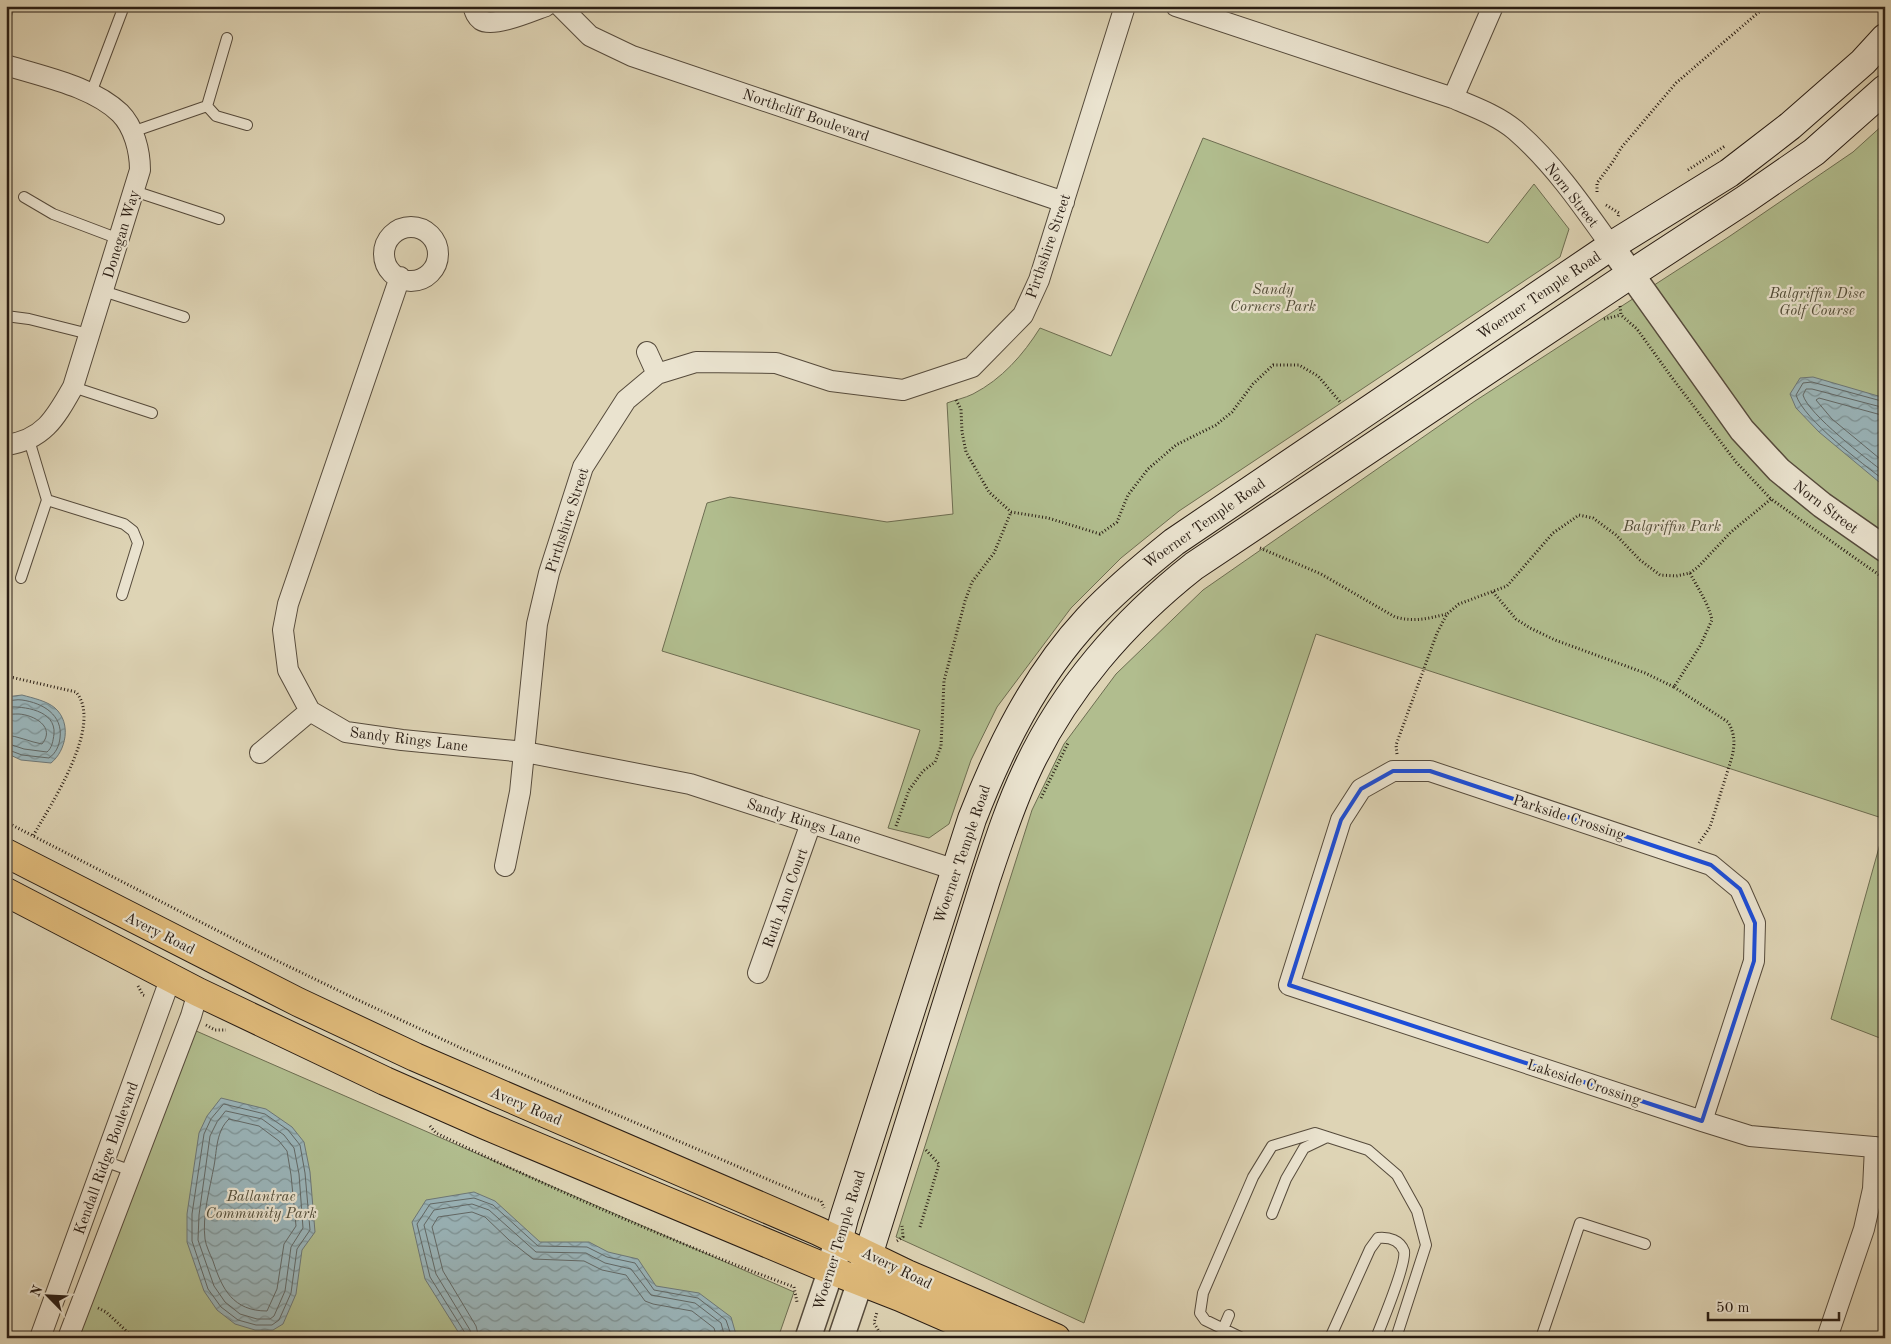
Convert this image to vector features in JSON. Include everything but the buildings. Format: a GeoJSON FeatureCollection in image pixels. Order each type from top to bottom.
{"type":"FeatureCollection","features":[{"type":"Feature","properties":{"kind":"main road","name":"Woerner Temple Road"},"geometry":{"type":"LineString","coordinates":[[832,1270],[844,1218],[972,819],[992,768],[1020,714],[1051,665],[1088,619],[1134,573],[1174,542],[1621,226],[1729,173],[1790,126],[1863,62],[1885,38]]}},
{"type":"Feature","properties":{"kind":"main road","name":"Woerner Temple Road"},"geometry":{"type":"LineString","coordinates":[[875,1273],[1002,832],[1026,771],[1049,728],[1078,684],[1125,628],[1166,588],[1194,566],[1746,199],[1814,152],[1885,89]]}},
{"type":"Feature","properties":{"kind":"main road","name":"Avery Road"},"geometry":{"type":"LineString","coordinates":[[6,853],[298,1002],[406,1053],[839,1240],[875,1273],[994,1338]]}},
{"type":"Feature","properties":{"kind":"main road","name":"Avery Road"},"geometry":{"type":"LineString","coordinates":[[6,892],[198,992],[385,1081],[832,1270],[907,1274],[1056,1338]]}},
{"type":"Feature","properties":{"kind":"street"},"geometry":{"type":"LineString","coordinates":[[473,6],[476,15],[482,21],[493,22],[546,6]]}},
{"type":"Feature","properties":{"kind":"street","name":"Northcliff Boulevard"},"geometry":{"type":"LineString","coordinates":[[560,6],[590,36],[632,56],[1064,202]]}},
{"type":"Feature","properties":{"kind":"street","name":"Pirthshire Street"},"geometry":{"type":"LineString","coordinates":[[505,866],[520,792],[537,624],[549,573],[583,467],[626,400],[657,374],[696,362],[776,363],[831,381],[903,390],[972,366],[1023,315],[1039,280],[1125,6]]}},
{"type":"Feature","properties":{"kind":"street","name":"Norn Street"},"geometry":{"type":"LineString","coordinates":[[1176,6],[1453,98],[1484,111],[1514,129],[1562,178],[1621,226],[1631,274],[1742,430],[1779,470],[1822,505],[1885,549]]}},
{"type":"Feature","properties":{"kind":"street"},"geometry":{"type":"LineString","coordinates":[[1453,98],[1493,6]]}},
{"type":"Feature","properties":{"kind":"street","name":"Donegan Way"},"geometry":{"type":"LineString","coordinates":[[6,65],[91,93],[121,114],[132,132],[140,157],[140,170],[134,191],[73,387],[56,416],[39,433],[29,440],[6,445]]}},
{"type":"Feature","properties":{"kind":"street"},"geometry":{"type":"LineString","coordinates":[[260,753],[310,711],[288,670],[283,630],[288,604],[400,277]]}},
{"type":"Feature","properties":{"kind":"street"},"geometry":{"type":"LineString","coordinates":[[647,352],[657,374]]}},
{"type":"Feature","properties":{"kind":"street","name":"Sandy Rings Lane"},"geometry":{"type":"LineString","coordinates":[[310,711],[346,732],[402,740],[524,752],[690,784],[956,870]]}},
{"type":"Feature","properties":{"kind":"street","name":"Parkside Crossing"},"geometry":{"type":"LineString","coordinates":[[1289,985],[1340,820],[1361,789],[1393,771],[1430,771],[1712,865],[1740,889],[1755,923],[1754,961],[1702,1121]]}},
{"type":"Feature","properties":{"kind":"street","name":"Ruth Ann Court"},"geometry":{"type":"LineString","coordinates":[[758,972],[812,822]]}},
{"type":"Feature","properties":{"kind":"street","name":"Kendall Ridge Boulevard"},"geometry":{"type":"LineString","coordinates":[[40,1338],[171,977]]}},
{"type":"Feature","properties":{"kind":"street","name":"Lakeside Crossing"},"geometry":{"type":"LineString","coordinates":[[1289,985],[1750,1136],[1880,1147]]}},
{"type":"Feature","properties":{"kind":"street","name":"Kendall Ridge Boulevard"},"geometry":{"type":"LineString","coordinates":[[68,1338],[191,1016],[198,992]]}},
{"type":"Feature","properties":{"kind":"street"},"geometry":{"type":"LineString","coordinates":[[1827,1338],[1864,1229],[1880,1147]]}},
{"type":"Feature","properties":{"kind":"street","name":"Woerner Temple Road"},"geometry":{"type":"LineString","coordinates":[[808,1338],[832,1270]]}},
{"type":"Feature","properties":{"kind":"street","name":"Woerner Temple Road"},"geometry":{"type":"LineString","coordinates":[[841,1338],[875,1273]]}},
{"type":"Feature","properties":{"kind":"lane"},"geometry":{"type":"LineString","coordinates":[[6,15],[9,6]]}},
{"type":"Feature","properties":{"kind":"lane"},"geometry":{"type":"LineString","coordinates":[[91,93],[124,6]]}},
{"type":"Feature","properties":{"kind":"lane"},"geometry":{"type":"LineString","coordinates":[[207,106],[227,38]]}},
{"type":"Feature","properties":{"kind":"lane"},"geometry":{"type":"LineString","coordinates":[[207,106],[216,116],[247,125]]}},
{"type":"Feature","properties":{"kind":"lane"},"geometry":{"type":"LineString","coordinates":[[132,132],[207,106]]}},
{"type":"Feature","properties":{"kind":"lane"},"geometry":{"type":"LineString","coordinates":[[134,191],[219,219]]}},
{"type":"Feature","properties":{"kind":"lane"},"geometry":{"type":"LineString","coordinates":[[24,197],[53,214],[119,239]]}},
{"type":"Feature","properties":{"kind":"lane"},"geometry":{"type":"LineString","coordinates":[[103,291],[184,317]]}},
{"type":"Feature","properties":{"kind":"lane"},"geometry":{"type":"LineString","coordinates":[[6,316],[29,319],[89,334]]}},
{"type":"Feature","properties":{"kind":"lane"},"geometry":{"type":"LineString","coordinates":[[73,387],[152,413]]}},
{"type":"Feature","properties":{"kind":"lane"},"geometry":{"type":"LineString","coordinates":[[21,578],[47,500],[29,440]]}},
{"type":"Feature","properties":{"kind":"lane"},"geometry":{"type":"LineString","coordinates":[[47,500],[124,524],[133,531],[138,543],[122,595]]}},
{"type":"Feature","properties":{"kind":"lane"},"geometry":{"type":"LineString","coordinates":[[1242,1338],[1205,1320],[1200,1313],[1203,1293],[1253,1177],[1272,1146],[1315,1133],[1368,1150],[1397,1175],[1417,1210],[1426,1245],[1396,1338]]}},
{"type":"Feature","properties":{"kind":"lane"},"geometry":{"type":"LineString","coordinates":[[1272,1214],[1286,1179],[1304,1148],[1327,1137]]}},
{"type":"Feature","properties":{"kind":"lane"},"geometry":{"type":"LineString","coordinates":[[104,1161],[132,1171]]}},
{"type":"Feature","properties":{"kind":"lane"},"geometry":{"type":"LineString","coordinates":[[1541,1338],[1580,1223],[1645,1244]]}},
{"type":"Feature","properties":{"kind":"lane"},"geometry":{"type":"LineString","coordinates":[[1330,1338],[1370,1249],[1378,1238],[1386,1237],[1398,1241],[1404,1252],[1403,1265],[1376,1338]]}},
{"type":"Feature","properties":{"kind":"lane"},"geometry":{"type":"LineString","coordinates":[[1223,1329],[1229,1315]]}},
{"type":"Feature","properties":{"kind":"path"},"geometry":{"type":"LineString","coordinates":[[1621,226],[1596,190],[1597,183],[1612,164],[1621,148],[1676,83],[1766,6]]}},
{"type":"Feature","properties":{"kind":"path"},"geometry":{"type":"LineString","coordinates":[[1680,175],[1730,143]]}},
{"type":"Feature","properties":{"kind":"path"},"geometry":{"type":"LineString","coordinates":[[1602,320],[1620,315]]}},
{"type":"Feature","properties":{"kind":"path"},"geometry":{"type":"LineString","coordinates":[[956,400],[960,409],[966,452],[989,492],[1011,512],[1048,518],[1100,534],[1117,522],[1128,494],[1148,469],[1176,445],[1216,425],[1232,412],[1253,384],[1273,365],[1299,365],[1312,372],[1318,376],[1341,403]]}},
{"type":"Feature","properties":{"kind":"path"},"geometry":{"type":"LineString","coordinates":[[1400,771],[1396,745],[1437,634],[1447,614],[1459,604],[1507,586],[1553,533],[1579,515],[1593,518],[1616,535],[1640,560],[1660,575],[1676,576],[1690,573],[1706,559],[1730,532],[1771,499]]}},
{"type":"Feature","properties":{"kind":"path"},"geometry":{"type":"LineString","coordinates":[[896,826],[909,790],[923,772],[935,762],[941,746],[944,681],[965,601],[972,582],[994,553],[1011,512]]}},
{"type":"Feature","properties":{"kind":"path"},"geometry":{"type":"LineString","coordinates":[[1265,542],[1259,548],[1321,574],[1396,617],[1406,620],[1419,620],[1447,614]]}},
{"type":"Feature","properties":{"kind":"path"},"geometry":{"type":"LineString","coordinates":[[1674,686],[1700,646],[1712,620],[1707,602],[1698,590],[1690,573]]}},
{"type":"Feature","properties":{"kind":"path"},"geometry":{"type":"LineString","coordinates":[[1493,592],[1516,618],[1530,628],[1555,640],[1645,673],[1674,686],[1728,722],[1734,732],[1735,746],[1732,758],[1710,827],[1689,857]]}},
{"type":"Feature","properties":{"kind":"path"},"geometry":{"type":"LineString","coordinates":[[6,676],[76,692],[82,698],[84,712],[80,746],[67,775],[33,836]]}},
{"type":"Feature","properties":{"kind":"path"},"geometry":{"type":"LineString","coordinates":[[1038,802],[1072,735]]}},
{"type":"Feature","properties":{"kind":"path"},"geometry":{"type":"LineString","coordinates":[[6,822],[296,971],[461,1048],[809,1198],[821,1201],[824,1208]]}},
{"type":"Feature","properties":{"kind":"path"},"geometry":{"type":"LineString","coordinates":[[920,1227],[939,1164],[924,1148],[921,1156]]}},
{"type":"Feature","properties":{"kind":"path"},"geometry":{"type":"LineString","coordinates":[[901,1222],[903,1237],[896,1241],[875,1273],[874,1323],[880,1333],[901,1338]]}},
{"type":"Feature","properties":{"kind":"path"},"geometry":{"type":"LineString","coordinates":[[794,1287],[797,1300],[795,1308]]}},
{"type":"Feature","properties":{"kind":"path"},"geometry":{"type":"LineString","coordinates":[[82,1302],[106,1312],[134,1338]]}},
{"type":"Feature","properties":{"kind":"path"},"geometry":{"type":"LineString","coordinates":[[875,1338],[880,1333]]}},
{"type":"Feature","properties":{"kind":"highlighted area"},"geometry":{"type":"Polygon","coordinates":[[[1393,771],[1430,771],[1711,865],[1740,889],[1755,923],[1754,961],[1702,1121],[1289,985],[1341,820],[1361,789],[1393,771]]]}},
{"type":"Feature","properties":{"kind":"green space","name":"Balgriffin Park"},"geometry":{"type":"Polygon","coordinates":[[[1885,123],[1885,819],[1316,634],[1084,1323],[896,1237],[1032,810],[1064,744],[1116,674],[1203,590],[1475,401],[1730,236],[1853,152],[1885,123]]]}},
{"type":"Feature","properties":{"kind":"green space","name":"Sandy Corners Park"},"geometry":{"type":"Polygon","coordinates":[[[1203,138],[1488,243],[1534,184],[1569,229],[1560,257],[1179,511],[1121,558],[1071,608],[997,707],[971,760],[949,824],[929,838],[888,828],[920,730],[662,651],[707,503],[730,497],[887,522],[953,514],[947,403],[973,394],[1002,374],[1019,357],[1040,328],[1111,356],[1203,138]]]}},
{"type":"Feature","properties":{"kind":"green space"},"geometry":{"type":"Polygon","coordinates":[[[1885,826],[1885,1040],[1831,1019],[1885,826]]]}},
{"type":"Feature","properties":{"kind":"green space","name":"Ballantrae Community Park"},"geometry":{"type":"Polygon","coordinates":[[[187,1027],[794,1292],[778,1338],[67,1338],[187,1027]]]}},
{"type":"Feature","properties":{"kind":"water"},"geometry":{"type":"Polygon","coordinates":[[[1813,377],[1885,398],[1885,487],[1819,432],[1796,408],[1790,394],[1800,378],[1813,377]]]}},
{"type":"Feature","properties":{"kind":"water"},"geometry":{"type":"Polygon","coordinates":[[[22,695],[40,700],[52,706],[64,721],[65,737],[63,744],[56,758],[51,763],[21,760],[6,753],[6,697],[22,695]]]}},
{"type":"Feature","properties":{"kind":"water"},"geometry":{"type":"Polygon","coordinates":[[[221,1098],[266,1109],[292,1127],[304,1142],[310,1172],[315,1232],[302,1250],[296,1294],[283,1324],[273,1330],[255,1330],[235,1324],[217,1310],[204,1291],[187,1242],[187,1214],[199,1133],[207,1116],[221,1098]]]}},
{"type":"Feature","properties":{"kind":"water"},"geometry":{"type":"Polygon","coordinates":[[[474,1192],[495,1201],[540,1242],[589,1242],[608,1252],[638,1259],[656,1286],[699,1293],[731,1317],[737,1338],[462,1338],[425,1279],[412,1222],[426,1200],[474,1192]]]}},
{"type":"Feature","properties":{"kind":"park label","name":"Balgriffin Disc Golf Course"},"geometry":{"type":"Point","coordinates":[1817,302]}}]}
